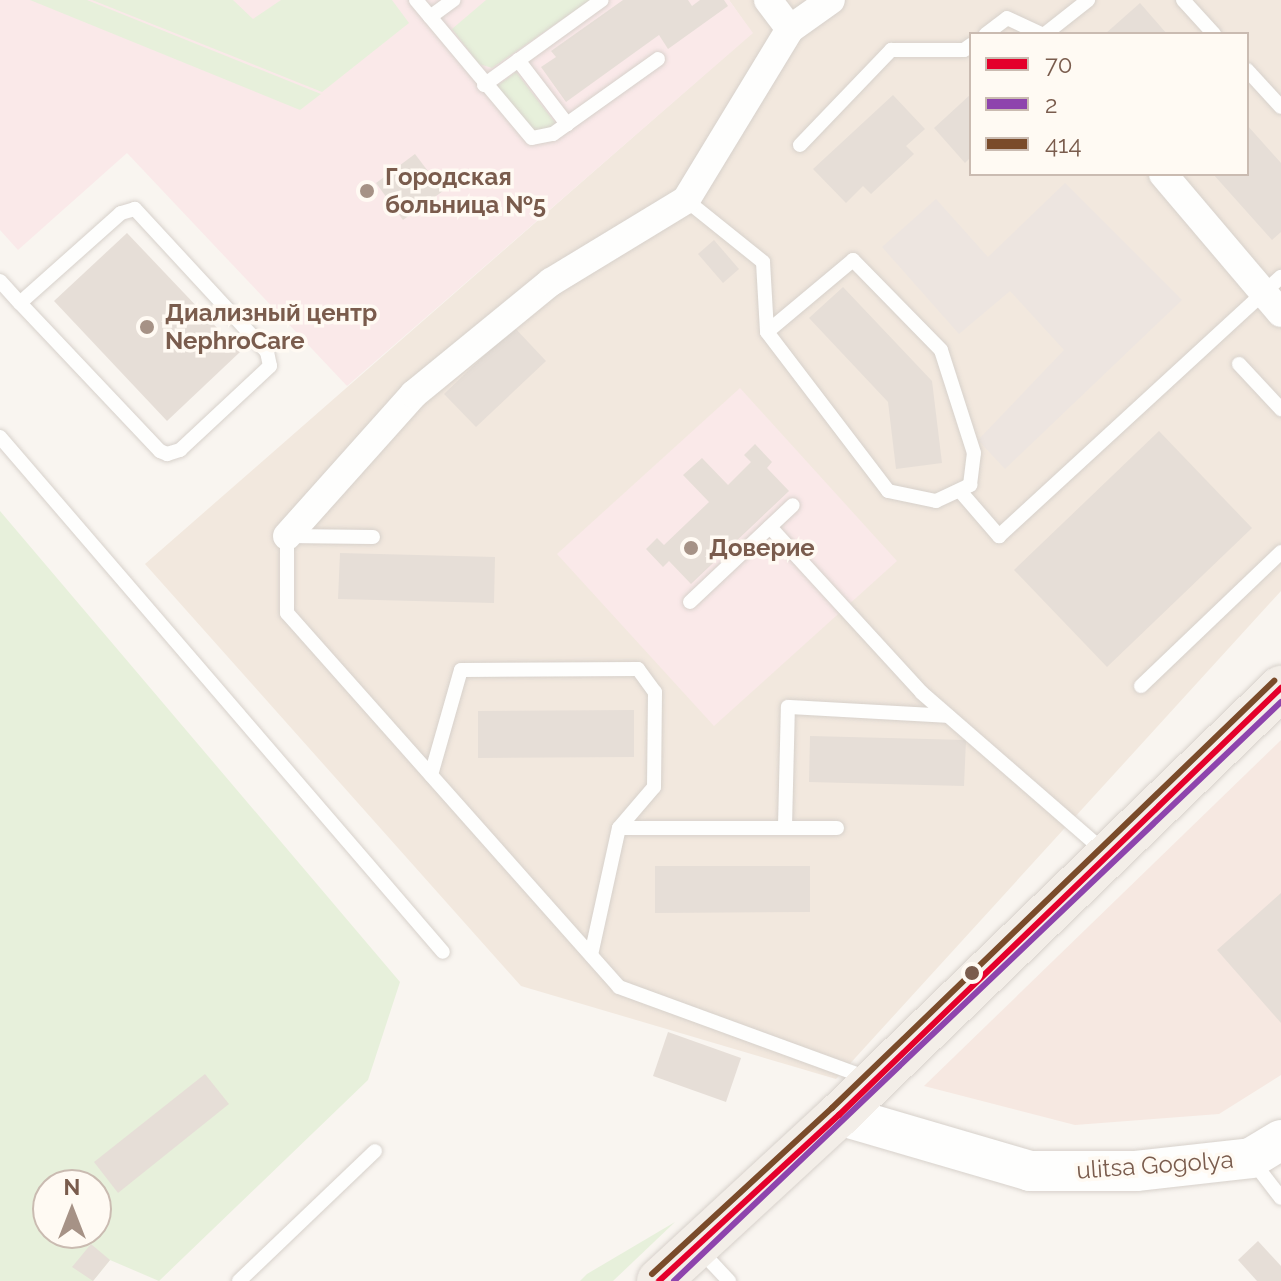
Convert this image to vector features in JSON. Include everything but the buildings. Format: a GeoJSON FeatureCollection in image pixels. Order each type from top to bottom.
{"type":"FeatureCollection","features":[{"type":"Feature","properties":{"kind":"main road"},"geometry":{"type":"LineString","coordinates":[[659,1281],[875,1081],[1281,688]]}},
{"type":"Feature","properties":{"kind":"main road","name":"ulitsa Gogolya"},"geometry":{"type":"LineString","coordinates":[[839,1115],[1030,1171],[1136,1171],[1266,1149]]}},
{"type":"Feature","properties":{"kind":"street"},"geometry":{"type":"LineString","coordinates":[[768,0],[790,29]]}},
{"type":"Feature","properties":{"kind":"street"},"geometry":{"type":"LineString","coordinates":[[287,536],[414,394],[551,282],[686,200],[790,29],[831,0]]}},
{"type":"Feature","properties":{"kind":"street"},"geometry":{"type":"LineString","coordinates":[[1165,176],[1275,294]]}},
{"type":"Feature","properties":{"kind":"lane"},"geometry":{"type":"LineString","coordinates":[[416,0],[527,137],[549,137],[658,59]]}},
{"type":"Feature","properties":{"kind":"lane"},"geometry":{"type":"LineString","coordinates":[[430,17],[453,0]]}},
{"type":"Feature","properties":{"kind":"lane"},"geometry":{"type":"LineString","coordinates":[[484,85],[602,0]]}},
{"type":"Feature","properties":{"kind":"lane"},"geometry":{"type":"LineString","coordinates":[[1046,32],[1088,0]]}},
{"type":"Feature","properties":{"kind":"lane"},"geometry":{"type":"LineString","coordinates":[[1183,0],[1212,32]]}},
{"type":"Feature","properties":{"kind":"lane"},"geometry":{"type":"LineString","coordinates":[[989,32],[1007,18],[1038,32]]}},
{"type":"Feature","properties":{"kind":"lane"},"geometry":{"type":"LineString","coordinates":[[800,145],[891,50],[964,50],[969,46]]}},
{"type":"Feature","properties":{"kind":"lane"},"geometry":{"type":"LineString","coordinates":[[518,60],[567,124]]}},
{"type":"Feature","properties":{"kind":"lane"},"geometry":{"type":"LineString","coordinates":[[1249,72],[1281,107]]}},
{"type":"Feature","properties":{"kind":"lane"},"geometry":{"type":"LineString","coordinates":[[686,200],[763,262],[767,332],[888,491],[936,501],[970,485],[974,453],[941,350],[853,260],[767,332]]}},
{"type":"Feature","properties":{"kind":"lane"},"geometry":{"type":"LineString","coordinates":[[0,281],[20,303],[167,454],[180,450],[270,366],[267,352],[135,209],[121,213],[20,303]]}},
{"type":"Feature","properties":{"kind":"lane"},"geometry":{"type":"LineString","coordinates":[[960,491],[999,536],[1275,294]]}},
{"type":"Feature","properties":{"kind":"lane"},"geometry":{"type":"LineString","coordinates":[[1239,364],[1281,409]]}},
{"type":"Feature","properties":{"kind":"lane"},"geometry":{"type":"LineString","coordinates":[[0,437],[443,952]]}},
{"type":"Feature","properties":{"kind":"lane"},"geometry":{"type":"LineString","coordinates":[[690,602],[793,505]]}},
{"type":"Feature","properties":{"kind":"lane"},"geometry":{"type":"LineString","coordinates":[[770,527],[948,716],[1108,855]]}},
{"type":"Feature","properties":{"kind":"lane"},"geometry":{"type":"LineString","coordinates":[[373,537],[287,536],[287,613],[619,987],[841,1064],[875,1081]]}},
{"type":"Feature","properties":{"kind":"lane"},"geometry":{"type":"LineString","coordinates":[[1141,686],[1281,552]]}},
{"type":"Feature","properties":{"kind":"lane"},"geometry":{"type":"LineString","coordinates":[[431,775],[461,670],[638,669],[655,692],[654,787],[619,828],[591,955]]}},
{"type":"Feature","properties":{"kind":"lane"},"geometry":{"type":"LineString","coordinates":[[785,826],[788,707],[948,716]]}},
{"type":"Feature","properties":{"kind":"lane"},"geometry":{"type":"LineString","coordinates":[[619,828],[837,828]]}},
{"type":"Feature","properties":{"kind":"lane"},"geometry":{"type":"LineString","coordinates":[[1266,1149],[1281,1198]]}},
{"type":"Feature","properties":{"kind":"lane"},"geometry":{"type":"LineString","coordinates":[[239,1281],[375,1151]]}},
{"type":"Feature","properties":{"kind":"lane"},"geometry":{"type":"LineString","coordinates":[[697,1247],[729,1281]]}},
{"type":"Feature","properties":{"kind":"shaded area","name":"Городская больница №5"},"geometry":{"type":"Polygon","coordinates":[[[0,0],[729,0],[753,33],[347,386],[127,153],[18,250],[0,230],[0,0]]]}},
{"type":"Feature","properties":{"kind":"shaded area"},"geometry":{"type":"Polygon","coordinates":[[[729,0],[1281,0],[1281,591],[836,1079],[521,986],[145,564],[752,33],[729,0]]]}},
{"type":"Feature","properties":{"kind":"shaded area"},"geometry":{"type":"Polygon","coordinates":[[[1065,183],[1182,300],[1005,469],[978,440],[1064,350],[1010,291],[959,334],[882,247],[936,199],[988,257],[1065,183]]]}},
{"type":"Feature","properties":{"kind":"shaded area"},"geometry":{"type":"Polygon","coordinates":[[[740,388],[897,561],[714,726],[557,554],[740,388]]]}},
{"type":"Feature","properties":{"kind":"shaded area"},"geometry":{"type":"Polygon","coordinates":[[[1281,740],[1281,1075],[1219,1114],[1075,1125],[924,1086],[1281,740]]]}},
{"type":"Feature","properties":{"kind":"green space"},"geometry":{"type":"Polygon","coordinates":[[[30,0],[87,0],[321,94],[300,110],[30,0]]]}},
{"type":"Feature","properties":{"kind":"green space"},"geometry":{"type":"Polygon","coordinates":[[[92,0],[233,0],[253,19],[281,0],[392,0],[409,23],[322,92],[92,0]]]}},
{"type":"Feature","properties":{"kind":"green space"},"geometry":{"type":"Polygon","coordinates":[[[486,0],[590,0],[492,68],[479,64],[452,29],[486,0]]]}},
{"type":"Feature","properties":{"kind":"green space"},"geometry":{"type":"Polygon","coordinates":[[[516,72],[556,124],[550,129],[534,131],[497,86],[516,72]]]}},
{"type":"Feature","properties":{"kind":"green space"},"geometry":{"type":"Polygon","coordinates":[[[0,511],[400,982],[368,1080],[159,1281],[110,1260],[93,1281],[0,1281],[0,511]]]}},
{"type":"Feature","properties":{"kind":"green space"},"geometry":{"type":"Polygon","coordinates":[[[675,1222],[613,1281],[580,1281],[587,1274],[675,1222]]]}},
{"type":"Feature","properties":{"kind":"transit line","name":"414"},"geometry":{"type":"LineString","coordinates":[[652,1274],[832,1108],[1274,681]]}},
{"type":"Feature","properties":{"kind":"transit line","name":"70"},"geometry":{"type":"LineString","coordinates":[[659,1281],[839,1115],[1281,688]]}},
{"type":"Feature","properties":{"kind":"transit line","name":"2"},"geometry":{"type":"LineString","coordinates":[[674,1281],[1281,702]]}},
{"type":"Feature","properties":{"kind":"place","name":"Городская больница №5"},"geometry":{"type":"Point","coordinates":[367,191]}},
{"type":"Feature","properties":{"kind":"place","name":"Диализный центр NephroCare"},"geometry":{"type":"Point","coordinates":[147,327]}},
{"type":"Feature","properties":{"kind":"place","name":"Доверие"},"geometry":{"type":"Point","coordinates":[691,548]}}]}
